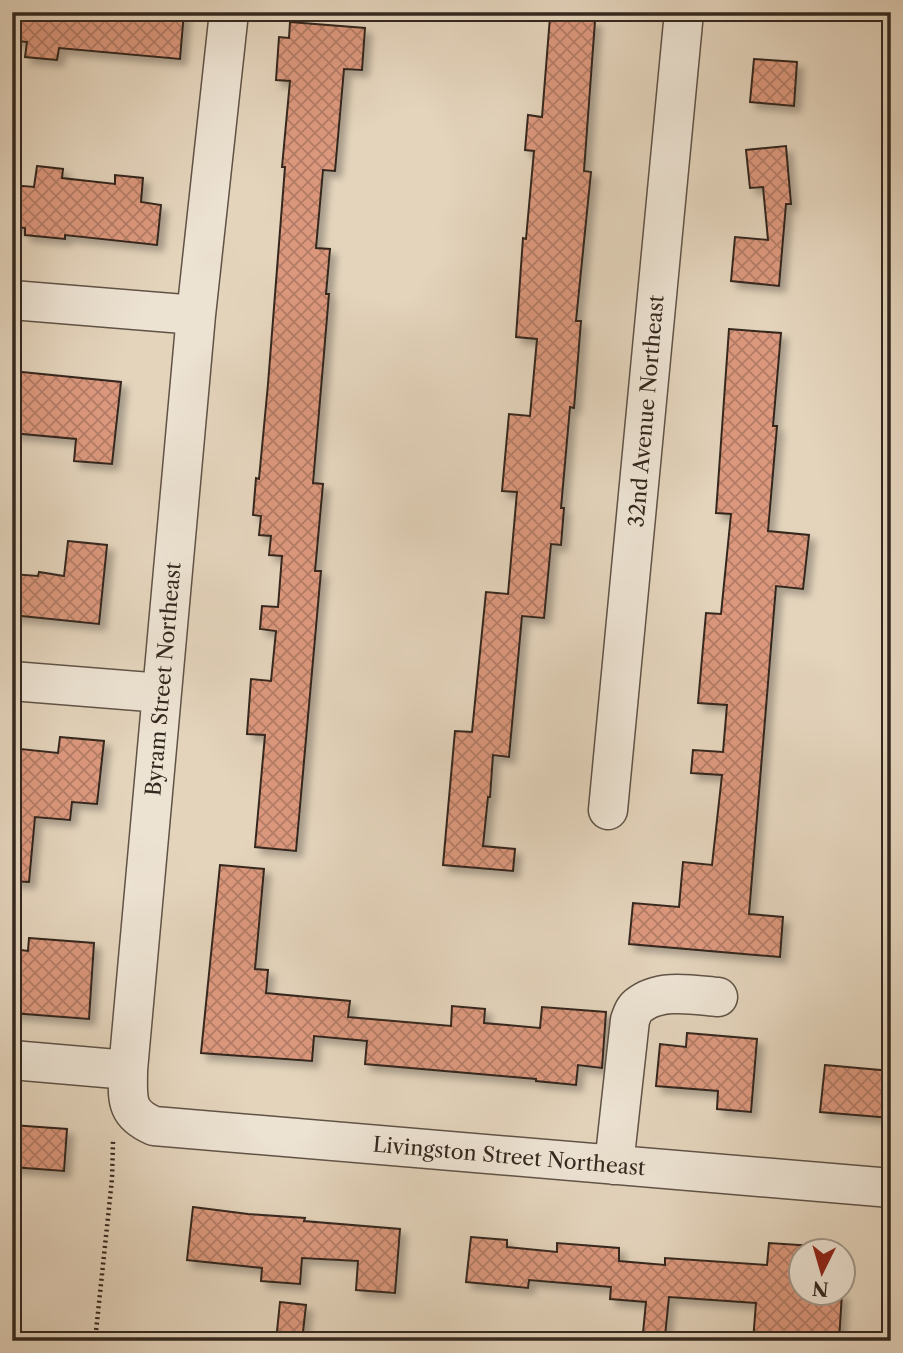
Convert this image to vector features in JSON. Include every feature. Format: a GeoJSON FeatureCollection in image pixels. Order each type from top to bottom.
{"type":"FeatureCollection","features":[{"type":"Feature","properties":{"kind":"street","name":"Byram Street Northeast"},"geometry":{"type":"LineString","coordinates":[[132,1111],[128,1100],[128,1070],[196,315],[229,12]]}},
{"type":"Feature","properties":{"kind":"street","name":"32nd Avenue Northeast"},"geometry":{"type":"LineString","coordinates":[[608,810],[684,12]]}},
{"type":"Feature","properties":{"kind":"street"},"geometry":{"type":"LineString","coordinates":[[12,300],[196,315]]}},
{"type":"Feature","properties":{"kind":"street"},"geometry":{"type":"LineString","coordinates":[[12,681],[162,693]]}},
{"type":"Feature","properties":{"kind":"street"},"geometry":{"type":"LineString","coordinates":[[614,1165],[630,1020],[637,1006],[654,997],[676,994],[718,997]]}},
{"type":"Feature","properties":{"kind":"street"},"geometry":{"type":"LineString","coordinates":[[12,1060],[128,1070]]}},
{"type":"Feature","properties":{"kind":"street","name":"Livingston Street Northeast"},"geometry":{"type":"LineString","coordinates":[[132,1111],[141,1120],[154,1126],[891,1188]]}},
{"type":"Feature","properties":{"kind":"path"},"geometry":{"type":"LineString","coordinates":[[94,1341],[112,1180],[113,1138],[132,1111]]}},
{"type":"Feature","properties":{"kind":"building"},"geometry":{"type":"Polygon","coordinates":[[[12,12],[184,12],[180,59],[59,48],[57,60],[25,57],[27,42],[12,40],[12,12]]]}},
{"type":"Feature","properties":{"kind":"building"},"geometry":{"type":"Polygon","coordinates":[[[550,17],[595,21],[584,171],[591,172],[576,321],[581,321],[574,408],[570,407],[561,508],[564,508],[561,545],[551,544],[544,618],[522,616],[509,757],[493,755],[488,797],[483,846],[515,849],[513,871],[443,865],[455,731],[472,732],[486,592],[508,594],[517,492],[502,491],[509,414],[530,416],[537,339],[516,337],[523,238],[526,239],[534,151],[525,150],[528,115],[542,117],[550,17]]]}},
{"type":"Feature","properties":{"kind":"building"},"geometry":{"type":"Polygon","coordinates":[[[290,22],[365,28],[362,70],[344,69],[335,171],[323,170],[316,248],[330,249],[326,294],[329,294],[313,483],[323,484],[315,571],[321,571],[296,851],[255,847],[265,735],[247,734],[251,679],[271,681],[276,631],[260,629],[262,606],[278,607],[282,556],[269,555],[271,536],[259,535],[261,516],[253,515],[268,384],[290,81],[276,80],[279,37],[289,38],[290,22]]]}},
{"type":"Feature","properties":{"kind":"building"},"geometry":{"type":"Polygon","coordinates":[[[754,59],[797,62],[794,106],[750,102],[754,59]]]}},
{"type":"Feature","properties":{"kind":"building"},"geometry":{"type":"Polygon","coordinates":[[[786,146],[791,204],[786,204],[779,286],[731,281],[735,237],[768,240],[763,187],[750,188],[746,150],[786,146]]]}},
{"type":"Feature","properties":{"kind":"building"},"geometry":{"type":"Polygon","coordinates":[[[37,166],[63,169],[62,178],[115,184],[115,175],[143,178],[141,202],[161,205],[157,245],[65,235],[65,239],[25,235],[25,228],[12,226],[12,185],[34,187],[37,166]]]}},
{"type":"Feature","properties":{"kind":"building"},"geometry":{"type":"Polygon","coordinates":[[[729,329],[781,333],[773,426],[777,426],[768,531],[809,535],[803,589],[776,586],[749,914],[783,917],[780,957],[629,944],[633,903],[679,907],[683,862],[712,865],[722,775],[691,773],[693,750],[723,752],[727,705],[698,703],[706,613],[721,614],[731,514],[716,513],[729,329]]]}},
{"type":"Feature","properties":{"kind":"building"},"geometry":{"type":"Polygon","coordinates":[[[12,371],[121,382],[112,464],[74,461],[76,439],[12,433],[12,371]]]}},
{"type":"Feature","properties":{"kind":"building"},"geometry":{"type":"Polygon","coordinates":[[[68,541],[107,545],[99,624],[12,615],[12,574],[38,576],[39,572],[64,576],[68,541]]]}},
{"type":"Feature","properties":{"kind":"building"},"geometry":{"type":"Polygon","coordinates":[[[60,737],[104,741],[97,804],[72,802],[70,820],[35,817],[29,882],[12,881],[12,812],[15,812],[21,749],[58,753],[60,737]]]}},
{"type":"Feature","properties":{"kind":"building"},"geometry":{"type":"Polygon","coordinates":[[[220,865],[264,869],[255,969],[268,970],[266,993],[350,1001],[348,1017],[451,1026],[452,1006],[485,1009],[484,1023],[540,1028],[542,1007],[606,1012],[602,1068],[578,1065],[576,1085],[365,1064],[367,1041],[314,1036],[312,1061],[201,1053],[220,865]]]}},
{"type":"Feature","properties":{"kind":"building"},"geometry":{"type":"Polygon","coordinates":[[[29,938],[94,943],[89,1019],[12,1013],[12,949],[28,951],[29,938]]]}},
{"type":"Feature","properties":{"kind":"building"},"geometry":{"type":"Polygon","coordinates":[[[687,1033],[757,1039],[751,1112],[717,1109],[718,1091],[656,1086],[660,1044],[686,1047],[687,1033]]]}},
{"type":"Feature","properties":{"kind":"building"},"geometry":{"type":"Polygon","coordinates":[[[825,1065],[891,1071],[891,1118],[820,1112],[825,1065]]]}},
{"type":"Feature","properties":{"kind":"building"},"geometry":{"type":"Polygon","coordinates":[[[12,1125],[67,1129],[64,1171],[12,1167],[12,1125]]]}},
{"type":"Feature","properties":{"kind":"building"},"geometry":{"type":"Polygon","coordinates":[[[193,1207],[305,1218],[304,1221],[400,1229],[395,1293],[356,1290],[358,1261],[302,1258],[300,1284],[261,1281],[262,1268],[187,1260],[193,1207]]]}},
{"type":"Feature","properties":{"kind":"building"},"geometry":{"type":"Polygon","coordinates":[[[471,1237],[507,1240],[507,1247],[557,1252],[557,1243],[619,1248],[619,1261],[665,1265],[665,1258],[767,1265],[769,1243],[788,1244],[788,1308],[841,1308],[839,1341],[753,1341],[756,1303],[669,1297],[665,1336],[643,1333],[646,1302],[610,1299],[611,1287],[529,1280],[528,1288],[466,1282],[471,1237]]]}},
{"type":"Feature","properties":{"kind":"building"},"geometry":{"type":"Polygon","coordinates":[[[280,1302],[306,1305],[302,1341],[276,1341],[280,1302]]]}}]}
